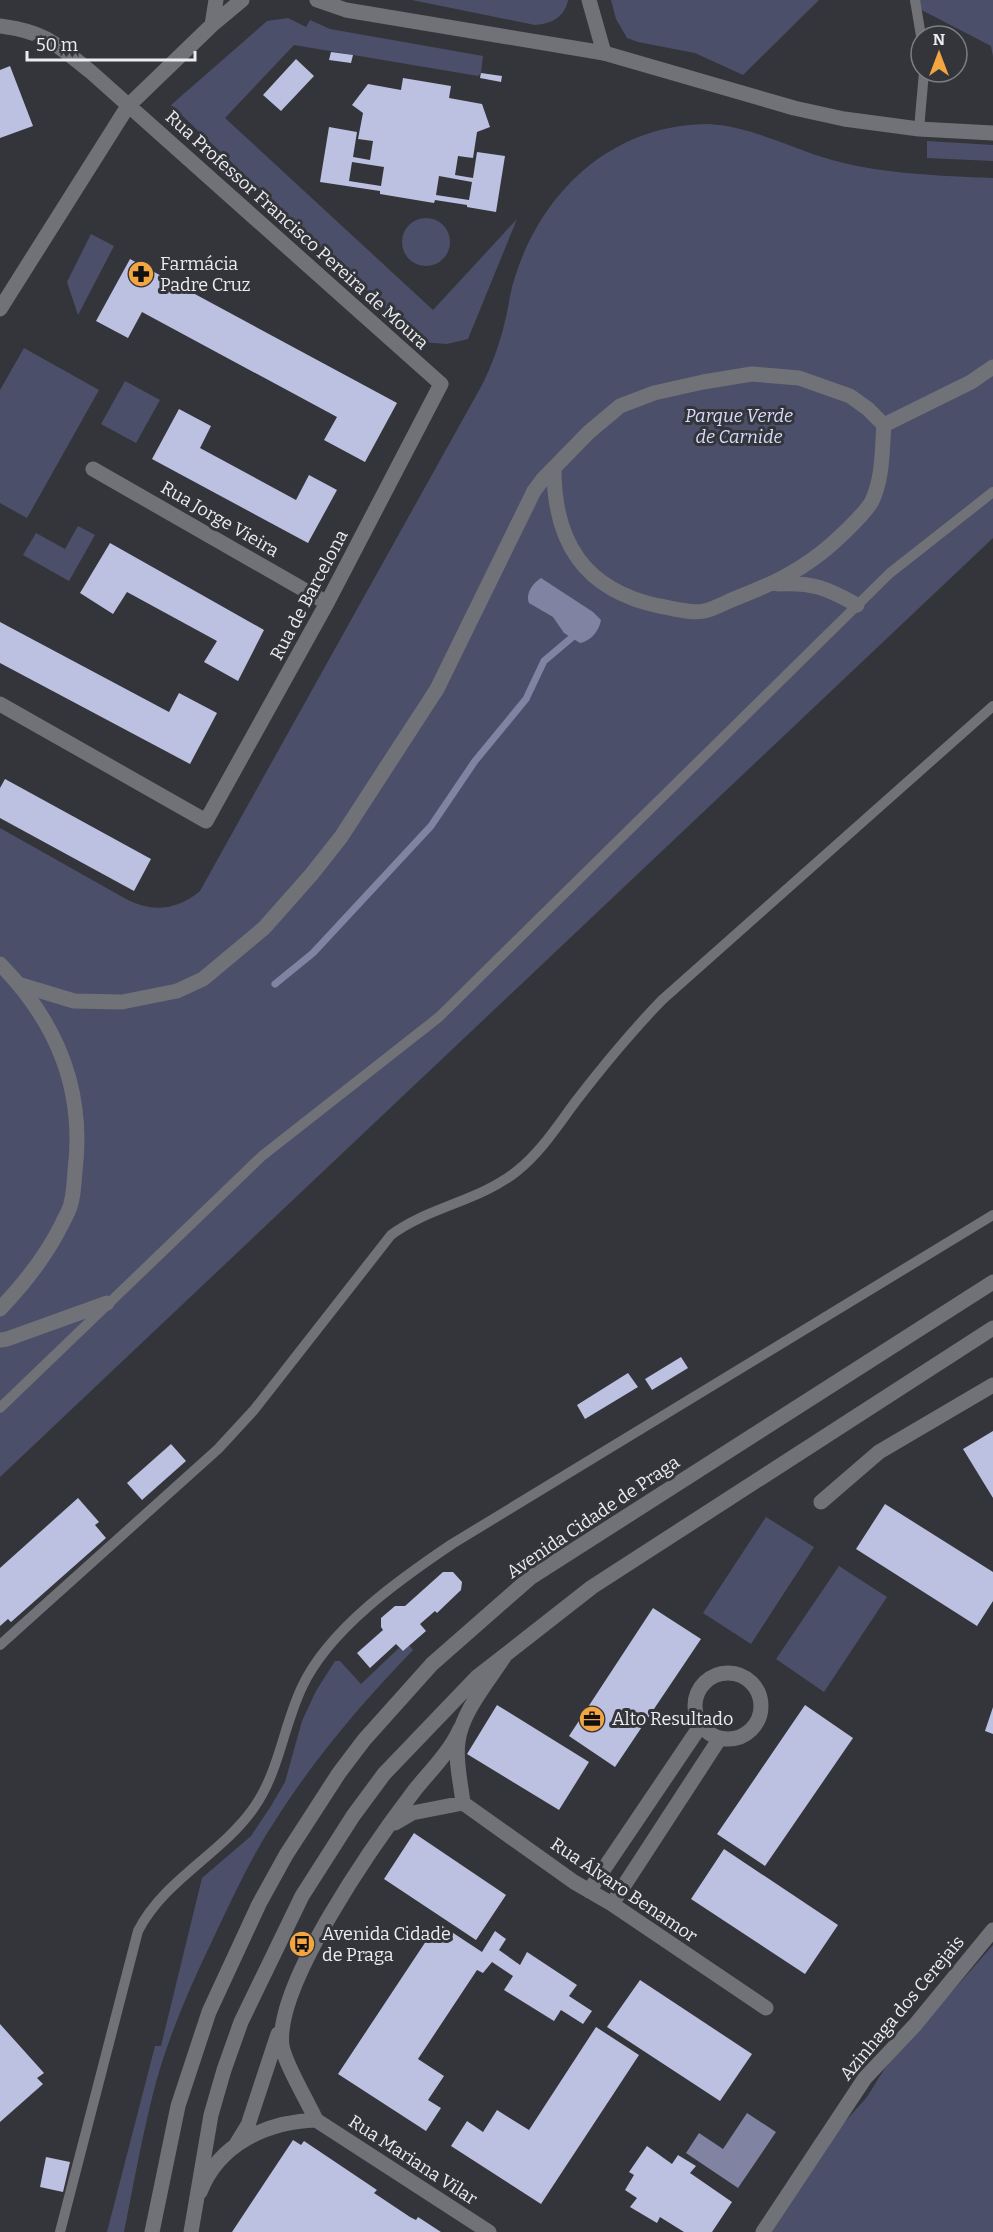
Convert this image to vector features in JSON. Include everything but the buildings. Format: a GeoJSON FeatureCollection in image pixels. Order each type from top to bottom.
{"type":"FeatureCollection","features":[{"type":"Feature","properties":{"kind":"street"},"geometry":{"type":"LineString","coordinates":[[212,25],[216,0]]}},
{"type":"Feature","properties":{"kind":"street"},"geometry":{"type":"LineString","coordinates":[[0,309],[128,106],[212,25],[242,0]]}},
{"type":"Feature","properties":{"kind":"street"},"geometry":{"type":"LineString","coordinates":[[317,0],[346,10],[604,53],[794,108],[844,119],[919,129],[993,133]]}},
{"type":"Feature","properties":{"kind":"street"},"geometry":{"type":"LineString","coordinates":[[589,0],[604,53]]}},
{"type":"Feature","properties":{"kind":"street","name":"Rua Professor Francisco Pereira de Moura"},"geometry":{"type":"LineString","coordinates":[[0,26],[25,29],[51,40],[441,384]]}},
{"type":"Feature","properties":{"kind":"street"},"geometry":{"type":"LineString","coordinates":[[884,425],[970,382],[993,367]]}},
{"type":"Feature","properties":{"kind":"street"},"geometry":{"type":"LineString","coordinates":[[21,985],[74,1001],[122,1002],[177,990],[203,979],[264,928],[341,837],[399,749],[436,689],[534,491],[554,468],[589,432],[620,406],[654,393],[752,374],[799,378],[850,396],[884,425],[881,469],[872,501],[836,542],[799,570],[772,584],[703,611],[656,605],[624,594],[589,570],[570,549],[557,513],[554,468]]}},
{"type":"Feature","properties":{"kind":"street","name":"Rua de Barcelona"},"geometry":{"type":"LineString","coordinates":[[0,704],[206,822],[327,603],[441,384]]}},
{"type":"Feature","properties":{"kind":"street","name":"Rua Jorge Vieira"},"geometry":{"type":"LineString","coordinates":[[93,469],[327,603]]}},
{"type":"Feature","properties":{"kind":"street"},"geometry":{"type":"LineString","coordinates":[[772,584],[811,585],[831,590],[857,605]]}},
{"type":"Feature","properties":{"kind":"street"},"geometry":{"type":"LineString","coordinates":[[0,964],[21,985],[49,1026],[66,1066],[76,1104],[78,1150],[71,1203],[50,1249],[0,1309]]}},
{"type":"Feature","properties":{"kind":"street","name":"Avenida Cidade de Praga"},"geometry":{"type":"LineString","coordinates":[[152,2232],[178,2106],[209,2012],[259,1904],[286,1855],[339,1773],[364,1740],[432,1664],[531,1578],[993,1281]]}},
{"type":"Feature","properties":{"kind":"street"},"geometry":{"type":"LineString","coordinates":[[0,1340],[107,1303]]}},
{"type":"Feature","properties":{"kind":"street"},"geometry":{"type":"LineString","coordinates":[[191,2232],[211,2115],[241,2022],[302,1896],[352,1816],[384,1774],[477,1677],[592,1587],[993,1328]]}},
{"type":"Feature","properties":{"kind":"street"},"geometry":{"type":"LineString","coordinates":[[821,1502],[879,1452],[993,1386]]}},
{"type":"Feature","properties":{"kind":"street"},"geometry":{"type":"LineString","coordinates":[[198,2195],[211,2169],[237,2143],[248,2125],[304,1966],[332,1913],[368,1854],[446,1754],[465,1718],[506,1655]]}},
{"type":"Feature","properties":{"kind":"street"},"geometry":{"type":"LineString","coordinates":[[724,1672],[735,1673],[746,1678],[760,1696],[759,1719],[743,1735],[720,1738],[710,1734],[701,1725],[696,1715],[697,1692],[713,1676],[724,1672]]}},
{"type":"Feature","properties":{"kind":"street"},"geometry":{"type":"LineString","coordinates":[[589,1891],[701,1725]]}},
{"type":"Feature","properties":{"kind":"street"},"geometry":{"type":"LineString","coordinates":[[387,1828],[412,1813],[463,1803],[457,1750],[460,1729]]}},
{"type":"Feature","properties":{"kind":"street"},"geometry":{"type":"LineString","coordinates":[[612,1904],[720,1738]]}},
{"type":"Feature","properties":{"kind":"street","name":"Rua Álvaro Benamor"},"geometry":{"type":"LineString","coordinates":[[463,1803],[589,1891],[612,1904],[766,2008]]}},
{"type":"Feature","properties":{"kind":"street","name":"Azinhaga dos Cerejais"},"geometry":{"type":"LineString","coordinates":[[764,2232],[865,2078],[915,2025],[993,1930]]}},
{"type":"Feature","properties":{"kind":"street"},"geometry":{"type":"LineString","coordinates":[[237,2143],[271,2127],[294,2121],[316,2120],[282,2047],[282,2024]]}},
{"type":"Feature","properties":{"kind":"street","name":"Rua Mariana Vilar"},"geometry":{"type":"LineString","coordinates":[[316,2120],[489,2232]]}},
{"type":"Feature","properties":{"kind":"lane"},"geometry":{"type":"LineString","coordinates":[[915,0],[919,24]]}},
{"type":"Feature","properties":{"kind":"lane"},"geometry":{"type":"LineString","coordinates":[[919,129],[923,84]]}},
{"type":"Feature","properties":{"kind":"lane"},"geometry":{"type":"LineString","coordinates":[[0,1408],[262,1156],[439,1017],[890,573],[993,492]]}},
{"type":"Feature","properties":{"kind":"lane"},"geometry":{"type":"LineString","coordinates":[[0,1645],[218,1449],[254,1410],[391,1235],[517,1172],[537,1152],[635,1028],[662,1000],[993,706]]}},
{"type":"Feature","properties":{"kind":"lane"},"geometry":{"type":"LineString","coordinates":[[60,2232],[138,1931],[160,1898],[217,1847],[252,1810],[270,1779],[302,1686],[317,1662],[341,1633],[380,1597],[452,1544],[993,1215]]}},
{"type":"Feature","properties":{"kind":"green space"},"geometry":{"type":"Polygon","coordinates":[[[412,0],[568,0],[560,15],[546,23],[535,25],[412,0]]]}},
{"type":"Feature","properties":{"kind":"green space"},"geometry":{"type":"Polygon","coordinates":[[[611,0],[819,0],[743,75],[695,53],[627,38],[616,19],[611,0]]]}},
{"type":"Feature","properties":{"kind":"green space"},"geometry":{"type":"Polygon","coordinates":[[[912,0],[993,0],[993,57],[991,46],[969,35],[969,24],[949,24],[910,4],[912,0]]]}},
{"type":"Feature","properties":{"kind":"green space"},"geometry":{"type":"Polygon","coordinates":[[[288,18],[306,27],[310,20],[330,29],[483,56],[481,73],[478,76],[294,45],[225,118],[433,310],[517,219],[468,339],[447,344],[421,342],[171,105],[267,21],[288,18]]]}},
{"type":"Feature","properties":{"kind":"green space","name":"Parque Verde de Carnide"},"geometry":{"type":"Polygon","coordinates":[[[709,124],[741,129],[851,165],[912,174],[993,178],[993,538],[0,1477],[0,828],[136,903],[155,908],[174,906],[200,891],[482,385],[501,337],[515,277],[527,245],[544,216],[564,190],[587,168],[613,149],[643,136],[675,127],[709,124]]]}},
{"type":"Feature","properties":{"kind":"green space"},"geometry":{"type":"Polygon","coordinates":[[[927,141],[993,145],[993,161],[927,158],[927,141]]]}},
{"type":"Feature","properties":{"kind":"green space"},"geometry":{"type":"Polygon","coordinates":[[[421,218],[431,218],[446,228],[450,242],[446,256],[440,262],[431,266],[421,266],[406,256],[402,247],[402,237],[412,222],[421,218]]]}},
{"type":"Feature","properties":{"kind":"green space"},"geometry":{"type":"Polygon","coordinates":[[[91,234],[114,246],[78,315],[67,282],[91,234]]]}},
{"type":"Feature","properties":{"kind":"green space"},"geometry":{"type":"Polygon","coordinates":[[[24,348],[99,390],[27,518],[0,503],[0,390],[24,348]]]}},
{"type":"Feature","properties":{"kind":"green space"},"geometry":{"type":"Polygon","coordinates":[[[125,381],[160,400],[136,443],[101,424],[125,381]]]}},
{"type":"Feature","properties":{"kind":"green space"},"geometry":{"type":"Polygon","coordinates":[[[78,526],[95,535],[69,581],[23,555],[36,533],[65,549],[78,526]]]}},
{"type":"Feature","properties":{"kind":"green space"},"geometry":{"type":"Polygon","coordinates":[[[766,1517],[814,1547],[751,1644],[703,1613],[766,1517]]]}},
{"type":"Feature","properties":{"kind":"green space"},"geometry":{"type":"Polygon","coordinates":[[[839,1566],[887,1597],[824,1692],[776,1659],[839,1566]]]}},
{"type":"Feature","properties":{"kind":"green space"},"geometry":{"type":"Polygon","coordinates":[[[409,1645],[413,1650],[356,1712],[304,1777],[264,1838],[241,1881],[194,1979],[163,2058],[148,2115],[124,2232],[107,2232],[155,2046],[161,2046],[202,1878],[251,1836],[271,1806],[285,1782],[302,1721],[316,1691],[335,1661],[340,1661],[361,1684],[399,1648],[403,1651],[409,1645]]]}},
{"type":"Feature","properties":{"kind":"green space"},"geometry":{"type":"Polygon","coordinates":[[[993,1945],[993,2232],[772,2232],[842,2125],[867,2097],[885,2068],[993,1945]]]}},
{"type":"Feature","properties":{"kind":"shaded area"},"geometry":{"type":"Polygon","coordinates":[[[541,578],[593,612],[601,620],[591,638],[580,643],[564,633],[553,617],[529,603],[530,589],[541,578]]]}},
{"type":"Feature","properties":{"kind":"shaded area"},"geometry":{"type":"Polygon","coordinates":[[[747,2113],[776,2132],[738,2188],[686,2153],[699,2133],[723,2149],[747,2113]]]}},
{"type":"Feature","properties":{"kind":"waterway"},"geometry":{"type":"LineString","coordinates":[[275,984],[313,953],[431,826],[475,761],[526,699],[544,661],[576,634]]}},
{"type":"Feature","properties":{"kind":"place","name":"Farmácia Padre Cruz"},"geometry":{"type":"Point","coordinates":[141,274]}},
{"type":"Feature","properties":{"kind":"place","name":"Alto Resultado"},"geometry":{"type":"Point","coordinates":[592,1719]}},
{"type":"Feature","properties":{"kind":"place","name":"Avenida Cidade de Praga"},"geometry":{"type":"Point","coordinates":[302,1944]}}]}
